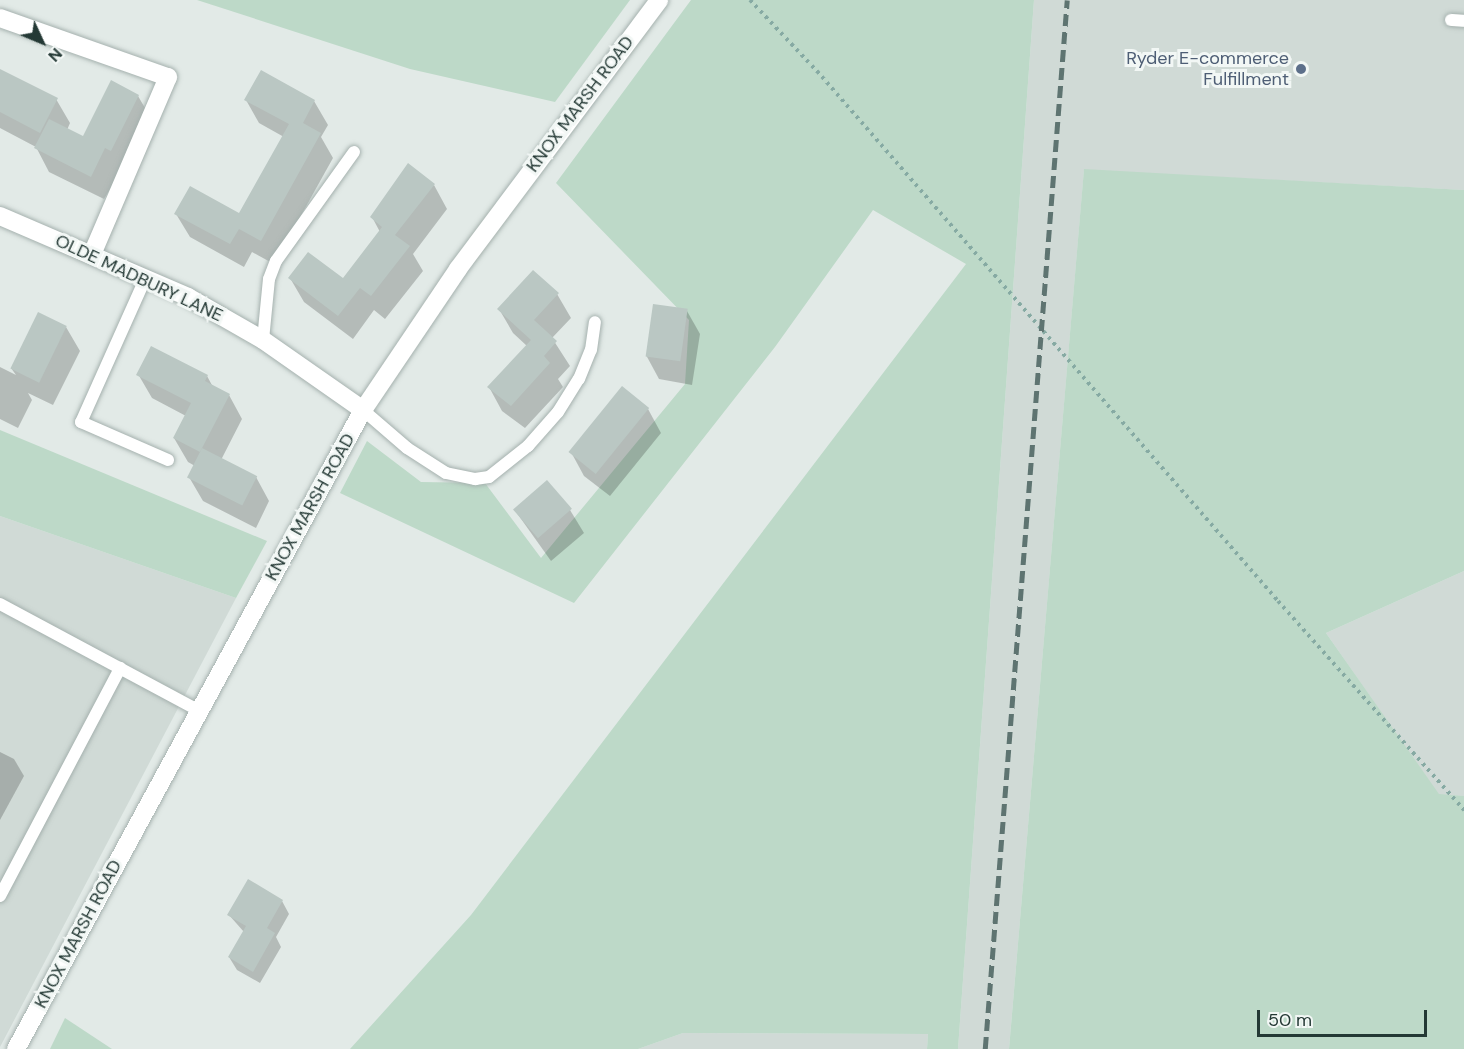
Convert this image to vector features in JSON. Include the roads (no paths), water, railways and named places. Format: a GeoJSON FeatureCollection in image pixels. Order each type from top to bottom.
{"type":"FeatureCollection","features":[{"type":"Feature","properties":{"kind":"main road","name":"KNOX MARSH ROAD"},"geometry":{"type":"LineString","coordinates":[[16,1049],[198,710],[363,410],[458,269],[659,0]]}},
{"type":"Feature","properties":{"kind":"main road"},"geometry":{"type":"LineString","coordinates":[[0,18],[168,77],[92,254]]}},
{"type":"Feature","properties":{"kind":"main road","name":"OLDE MADBURY LANE"},"geometry":{"type":"LineString","coordinates":[[0,216],[146,277],[263,340],[363,410]]}},
{"type":"Feature","properties":{"kind":"lane"},"geometry":{"type":"LineString","coordinates":[[1451,20],[1464,21]]}},
{"type":"Feature","properties":{"kind":"lane"},"geometry":{"type":"LineString","coordinates":[[263,340],[269,279],[276,261],[354,152]]}},
{"type":"Feature","properties":{"kind":"lane"},"geometry":{"type":"LineString","coordinates":[[146,277],[81,422],[168,460]]}},
{"type":"Feature","properties":{"kind":"lane"},"geometry":{"type":"LineString","coordinates":[[363,410],[424,461],[446,473],[475,479],[489,477],[528,446],[558,412],[583,370],[595,322]]}},
{"type":"Feature","properties":{"kind":"lane"},"geometry":{"type":"LineString","coordinates":[[0,604],[198,710]]}},
{"type":"Feature","properties":{"kind":"lane"},"geometry":{"type":"LineString","coordinates":[[0,896],[120,668]]}},
{"type":"Feature","properties":{"kind":"railway"},"geometry":{"type":"LineString","coordinates":[[985,1049],[1067,0]]}},
{"type":"Feature","properties":{"kind":"place","name":"Ryder E-commerce Fulfillment"},"geometry":{"type":"Point","coordinates":[1301,69]}}]}
